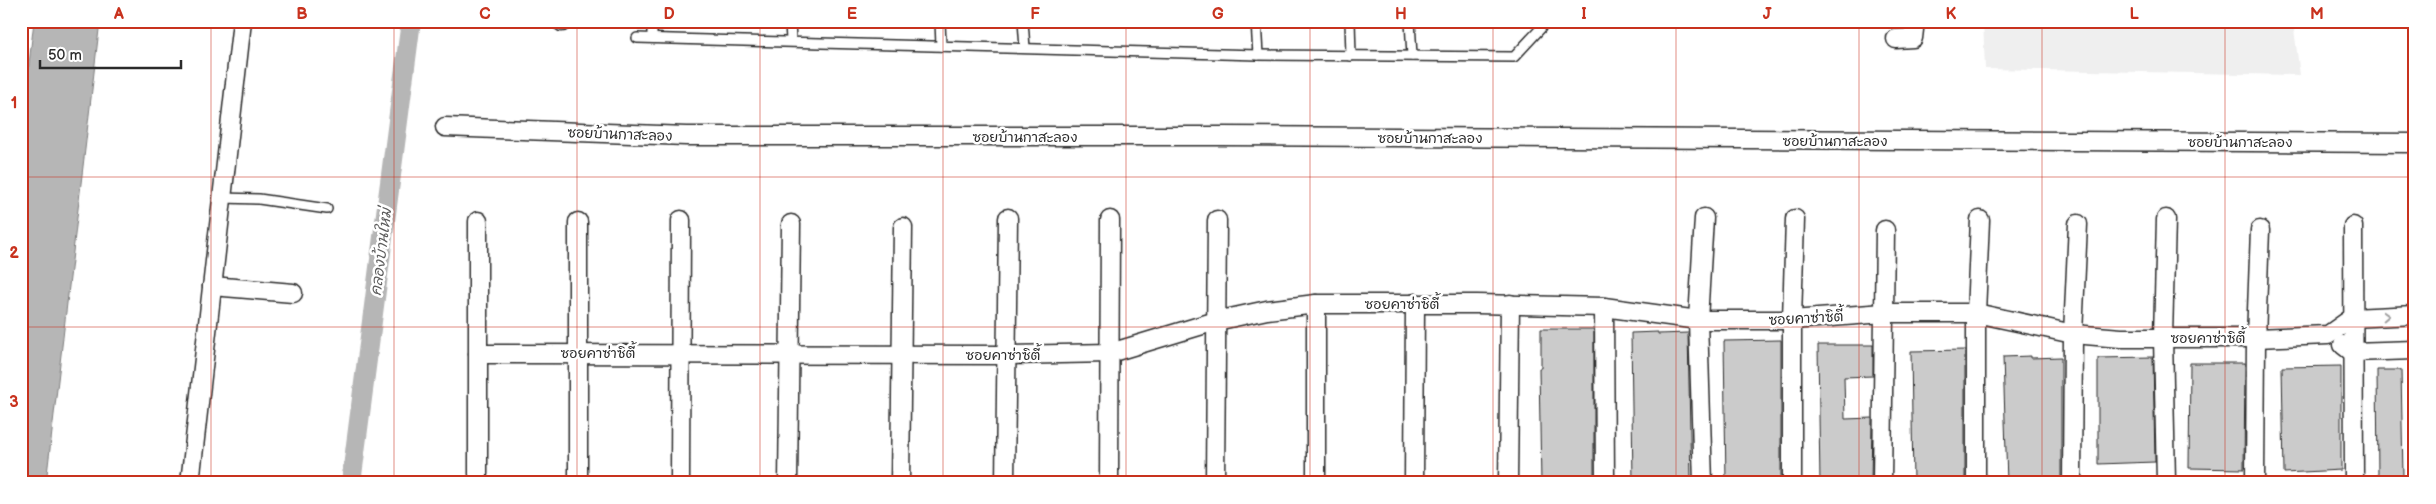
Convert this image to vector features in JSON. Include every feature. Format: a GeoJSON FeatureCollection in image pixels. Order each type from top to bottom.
{"type":"FeatureCollection","features":[{"type":"Feature","properties":{"kind":"street"},"geometry":{"type":"LineString","coordinates":[[190,483],[242,21]]}},
{"type":"Feature","properties":{"kind":"street"},"geometry":{"type":"LineString","coordinates":[[1896,39],[1913,38],[1915,21]]}},
{"type":"Feature","properties":{"kind":"street","name":"ซอยบ้านกาสะลอง"},"geometry":{"type":"LineString","coordinates":[[445,127],[696,136],[1229,136],[2415,143]]}},
{"type":"Feature","properties":{"kind":"street"},"geometry":{"type":"LineString","coordinates":[[1006,483],[1008,218]]}},
{"type":"Feature","properties":{"kind":"street"},"geometry":{"type":"LineString","coordinates":[[1703,483],[1698,320],[1704,218]]}},
{"type":"Feature","properties":{"kind":"street"},"geometry":{"type":"LineString","coordinates":[[1792,483],[1792,320],[1795,219]]}},
{"type":"Feature","properties":{"kind":"street"},"geometry":{"type":"LineString","coordinates":[[2166,219],[2163,338],[2166,482]]}},
{"type":"Feature","properties":{"kind":"street"},"geometry":{"type":"LineString","coordinates":[[680,483],[681,220]]}},
{"type":"Feature","properties":{"kind":"street"},"geometry":{"type":"LineString","coordinates":[[1109,483],[1110,220]]}},
{"type":"Feature","properties":{"kind":"street"},"geometry":{"type":"LineString","coordinates":[[1215,483],[1217,220]]}},
{"type":"Feature","properties":{"kind":"street"},"geometry":{"type":"LineString","coordinates":[[1976,483],[1976,313],[1980,220]]}},
{"type":"Feature","properties":{"kind":"street"},"geometry":{"type":"LineString","coordinates":[[478,221],[478,474]]}},
{"type":"Feature","properties":{"kind":"street"},"geometry":{"type":"LineString","coordinates":[[578,222],[578,483]]}},
{"type":"Feature","properties":{"kind":"street"},"geometry":{"type":"LineString","coordinates":[[788,483],[791,224]]}},
{"type":"Feature","properties":{"kind":"street"},"geometry":{"type":"LineString","coordinates":[[2072,483],[2073,334],[2078,224]]}},
{"type":"Feature","properties":{"kind":"street"},"geometry":{"type":"LineString","coordinates":[[2353,226],[2354,483]]}},
{"type":"Feature","properties":{"kind":"street"},"geometry":{"type":"LineString","coordinates":[[900,483],[900,354],[903,227]]}},
{"type":"Feature","properties":{"kind":"street"},"geometry":{"type":"LineString","coordinates":[[1882,483],[1885,230]]}},
{"type":"Feature","properties":{"kind":"street"},"geometry":{"type":"LineString","coordinates":[[2255,480],[2256,338],[2260,230]]}},
{"type":"Feature","properties":{"kind":"street"},"geometry":{"type":"LineString","coordinates":[[212,286],[293,293]]}},
{"type":"Feature","properties":{"kind":"street"},"geometry":{"type":"LineString","coordinates":[[1414,483],[1415,303]]}},
{"type":"Feature","properties":{"kind":"street","name":"ซอยคาซ่าซิตี้"},"geometry":{"type":"LineString","coordinates":[[478,354],[1007,355],[1110,353],[1216,320],[1267,310],[1316,304],[1415,303],[1604,307],[1698,320],[1792,320],[1884,313],[1976,313],[2073,334],[2121,338],[2256,338],[2328,335]]}},
{"type":"Feature","properties":{"kind":"street"},"geometry":{"type":"LineString","coordinates":[[1316,304],[1316,483]]}},
{"type":"Feature","properties":{"kind":"street"},"geometry":{"type":"LineString","coordinates":[[1508,483],[1510,304]]}},
{"type":"Feature","properties":{"kind":"street"},"geometry":{"type":"LineString","coordinates":[[1604,307],[1605,483]]}},
{"type":"Feature","properties":{"kind":"street"},"geometry":{"type":"LineString","coordinates":[[2415,315],[2352,318],[2328,335],[2352,352],[2415,350]]}},
{"type":"Feature","properties":{"kind":"lane"},"geometry":{"type":"LineString","coordinates":[[652,21],[652,38]]}},
{"type":"Feature","properties":{"kind":"lane"},"geometry":{"type":"LineString","coordinates":[[790,21],[791,41]]}},
{"type":"Feature","properties":{"kind":"lane"},"geometry":{"type":"LineString","coordinates":[[940,21],[941,46]]}},
{"type":"Feature","properties":{"kind":"lane"},"geometry":{"type":"LineString","coordinates":[[1023,21],[1025,48]]}},
{"type":"Feature","properties":{"kind":"lane"},"geometry":{"type":"LineString","coordinates":[[1256,21],[1258,55]]}},
{"type":"Feature","properties":{"kind":"lane"},"geometry":{"type":"LineString","coordinates":[[1350,21],[1351,56]]}},
{"type":"Feature","properties":{"kind":"lane"},"geometry":{"type":"LineString","coordinates":[[1410,21],[1412,56]]}},
{"type":"Feature","properties":{"kind":"lane"},"geometry":{"type":"LineString","coordinates":[[637,38],[1258,55],[1514,57],[1541,28],[1541,21]]}},
{"type":"Feature","properties":{"kind":"lane"},"geometry":{"type":"LineString","coordinates":[[222,198],[259,199],[327,209]]}},
{"type":"Feature","properties":{"kind":"shaded area"},"geometry":{"type":"Polygon","coordinates":[[[34,21],[100,21],[46,483],[21,483],[21,132],[34,21]]]}},
{"type":"Feature","properties":{"kind":"shaded area"},"geometry":{"type":"Polygon","coordinates":[[[1983,21],[2293,21],[2300,75],[1985,69],[1983,21]]]}},
{"type":"Feature","properties":{"kind":"building"},"geometry":{"type":"Polygon","coordinates":[[[1541,329],[1594,329],[1594,483],[1541,483],[1539,368],[1541,368],[1541,329]]]}},
{"type":"Feature","properties":{"kind":"building"},"geometry":{"type":"Polygon","coordinates":[[[1658,332],[1658,334],[1688,333],[1691,483],[1633,483],[1631,333],[1658,332]]]}},
{"type":"Feature","properties":{"kind":"building"},"geometry":{"type":"Polygon","coordinates":[[[1781,340],[1781,483],[1726,483],[1724,341],[1781,340]]]}},
{"type":"Feature","properties":{"kind":"building"},"geometry":{"type":"Polygon","coordinates":[[[1818,345],[1873,345],[1873,376],[1844,377],[1845,419],[1872,418],[1871,483],[1820,483],[1818,345]]]}},
{"type":"Feature","properties":{"kind":"building"},"geometry":{"type":"Polygon","coordinates":[[[1965,350],[1965,483],[1913,483],[1911,351],[1965,350]]]}},
{"type":"Feature","properties":{"kind":"building"},"geometry":{"type":"Polygon","coordinates":[[[2031,356],[2031,358],[2061,357],[2061,483],[2007,483],[2003,357],[2031,356]]]}},
{"type":"Feature","properties":{"kind":"building"},"geometry":{"type":"Polygon","coordinates":[[[2153,357],[2155,462],[2098,464],[2098,358],[2153,357]]]}},
{"type":"Feature","properties":{"kind":"building"},"geometry":{"type":"Polygon","coordinates":[[[2190,363],[2245,363],[2244,469],[2189,468],[2190,363]]]}},
{"type":"Feature","properties":{"kind":"building"},"geometry":{"type":"Polygon","coordinates":[[[2341,366],[2341,470],[2284,473],[2282,367],[2341,366]]]}},
{"type":"Feature","properties":{"kind":"building"},"geometry":{"type":"Polygon","coordinates":[[[2377,370],[2401,370],[2403,476],[2378,477],[2377,370]]]}},
{"type":"Feature","properties":{"kind":"waterway","name":"คลองบ้านใหม่"},"geometry":{"type":"LineString","coordinates":[[351,483],[411,21]]}}]}
